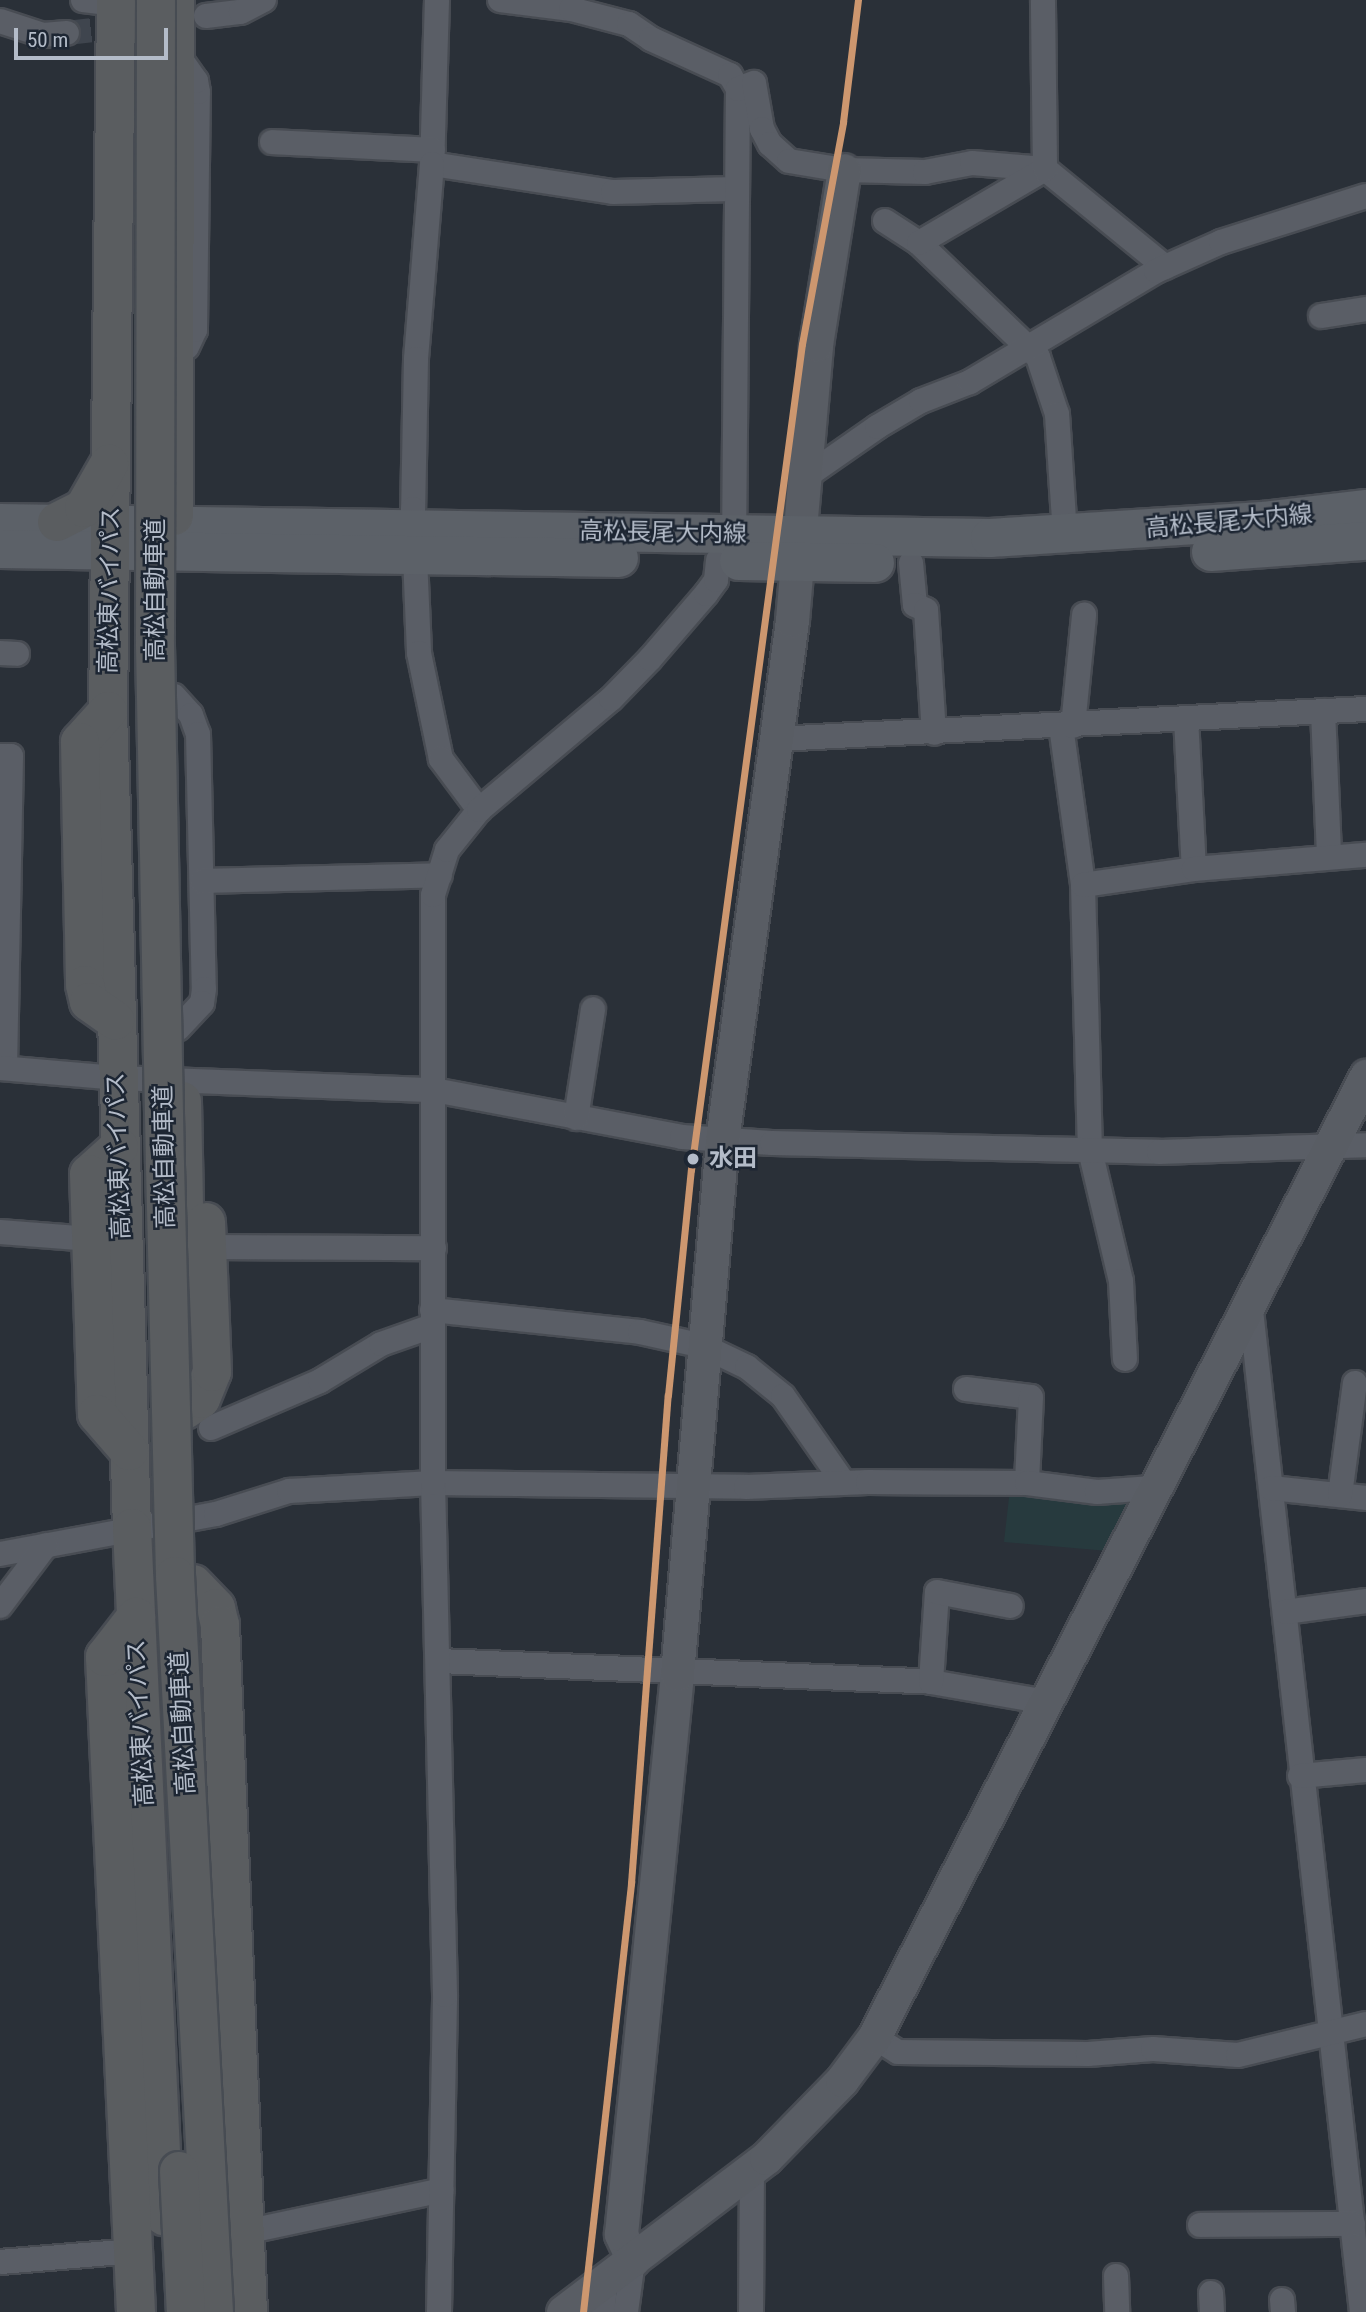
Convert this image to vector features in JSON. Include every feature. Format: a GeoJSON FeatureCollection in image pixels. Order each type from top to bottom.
{"type":"FeatureCollection","features":[{"type":"Feature","properties":{"kind":"highway","name":"高松自動車道"},"geometry":{"type":"LineString","coordinates":[[156,0],[155,631],[164,1152],[176,1589],[214,2312]]}},
{"type":"Feature","properties":{"kind":"highway","name":"高松自動車道"},"geometry":{"type":"LineString","coordinates":[[113,1],[135,648],[140,1167],[186,2312]]}},
{"type":"Feature","properties":{"kind":"highway","name":"高松東バイパス"},"geometry":{"type":"LineString","coordinates":[[113,1],[108,711],[116,1078],[136,1617],[138,2023],[169,2312]]}},
{"type":"Feature","properties":{"kind":"highway"},"geometry":{"type":"LineString","coordinates":[[190,8],[176,52],[174,696],[178,1029],[198,1419]]}},
{"type":"Feature","properties":{"kind":"highway"},"geometry":{"type":"LineString","coordinates":[[57,522],[84,508],[111,460]]}},
{"type":"Feature","properties":{"kind":"highway"},"geometry":{"type":"LineString","coordinates":[[183,1138],[204,1177],[212,1372],[201,1399],[198,1419],[190,1519],[229,2312]]}},
{"type":"Feature","properties":{"kind":"highway"},"geometry":{"type":"LineString","coordinates":[[119,1147],[89,1174],[97,1414],[130,1451]]}},
{"type":"Feature","properties":{"kind":"highway"},"geometry":{"type":"LineString","coordinates":[[193,1584],[216,1608],[220,1625],[248,2312]]}},
{"type":"Feature","properties":{"kind":"highway"},"geometry":{"type":"LineString","coordinates":[[136,2312],[133,2251],[138,2023]]}},
{"type":"Feature","properties":{"kind":"main road","name":"高松長尾大内線"},"geometry":{"type":"LineString","coordinates":[[800,550],[1065,536],[1366,509]]}},
{"type":"Feature","properties":{"kind":"main road","name":"高松長尾大内線"},"geometry":{"type":"LineString","coordinates":[[0,523],[57,522],[111,537]]}},
{"type":"Feature","properties":{"kind":"main road","name":"高松長尾大内線"},"geometry":{"type":"LineString","coordinates":[[0,549],[111,537],[415,541],[800,550],[911,563],[1077,560],[1366,541]]}},
{"type":"Feature","properties":{"kind":"street"},"geometry":{"type":"LineString","coordinates":[[190,8],[241,12],[264,0]]}},
{"type":"Feature","properties":{"kind":"street"},"geometry":{"type":"LineString","coordinates":[[436,0],[433,157],[416,359],[415,541],[419,653],[428,711],[441,759],[479,810]]}},
{"type":"Feature","properties":{"kind":"street"},"geometry":{"type":"LineString","coordinates":[[439,2312],[445,1953],[433,1483],[433,895],[447,850],[479,810],[611,699],[650,659],[716,580],[726,547],[738,89],[730,75],[651,39],[629,24],[571,9],[500,0]]}},
{"type":"Feature","properties":{"kind":"street"},"geometry":{"type":"LineString","coordinates":[[1043,0],[1045,169]]}},
{"type":"Feature","properties":{"kind":"street"},"geometry":{"type":"LineString","coordinates":[[0,21],[44,34],[67,33]]}},
{"type":"Feature","properties":{"kind":"street"},"geometry":{"type":"LineString","coordinates":[[738,89],[754,83],[762,129],[779,155],[789,161],[844,170],[925,172],[972,163],[1045,169],[1165,267]]}},
{"type":"Feature","properties":{"kind":"street"},"geometry":{"type":"LineString","coordinates":[[272,142],[433,157],[613,192],[735,189]]}},
{"type":"Feature","properties":{"kind":"street"},"geometry":{"type":"LineString","coordinates":[[919,243],[1045,169]]}},
{"type":"Feature","properties":{"kind":"street"},"geometry":{"type":"LineString","coordinates":[[626,2312],[633,2260],[621,2234],[677,1674],[689,1486],[722,1140],[800,550],[816,344],[844,170]]}},
{"type":"Feature","properties":{"kind":"street"},"geometry":{"type":"LineString","coordinates":[[804,478],[921,401],[970,382],[1165,267],[1221,242],[1366,196]]}},
{"type":"Feature","properties":{"kind":"street"},"geometry":{"type":"LineString","coordinates":[[885,221],[919,243],[1026,349],[1038,357],[1057,414],[1065,536]]}},
{"type":"Feature","properties":{"kind":"street"},"geometry":{"type":"LineString","coordinates":[[1321,316],[1366,309]]}},
{"type":"Feature","properties":{"kind":"street"},"geometry":{"type":"LineString","coordinates":[[911,563],[915,605],[926,610],[934,733]]}},
{"type":"Feature","properties":{"kind":"street"},"geometry":{"type":"LineString","coordinates":[[1084,615],[1067,726],[1083,886],[1090,1150],[1121,1281],[1125,1359]]}},
{"type":"Feature","properties":{"kind":"street"},"geometry":{"type":"LineString","coordinates":[[174,696],[191,715],[198,734],[204,989],[202,1003],[178,1029]]}},
{"type":"Feature","properties":{"kind":"street"},"geometry":{"type":"LineString","coordinates":[[776,739],[1366,709]]}},
{"type":"Feature","properties":{"kind":"street"},"geometry":{"type":"LineString","coordinates":[[1323,711],[1329,857]]}},
{"type":"Feature","properties":{"kind":"street"},"geometry":{"type":"LineString","coordinates":[[1186,718],[1194,869]]}},
{"type":"Feature","properties":{"kind":"street"},"geometry":{"type":"LineString","coordinates":[[0,756],[11,757],[5,853],[3,1068],[116,1078],[433,1090],[576,1118],[722,1140],[1172,1151],[1333,1143],[1366,1145]]}},
{"type":"Feature","properties":{"kind":"street"},"geometry":{"type":"LineString","coordinates":[[1083,886],[1194,869],[1366,855]]}},
{"type":"Feature","properties":{"kind":"street"},"geometry":{"type":"LineString","coordinates":[[202,881],[440,875]]}},
{"type":"Feature","properties":{"kind":"street"},"geometry":{"type":"LineString","coordinates":[[576,1118],[593,1009]]}},
{"type":"Feature","properties":{"kind":"street"},"geometry":{"type":"LineString","coordinates":[[563,2312],[604,2296],[633,2260],[751,2170],[805,2122],[874,2037],[1047,1702],[1152,1488],[1366,1076]]}},
{"type":"Feature","properties":{"kind":"street"},"geometry":{"type":"LineString","coordinates":[[0,1232],[91,1239]]}},
{"type":"Feature","properties":{"kind":"street"},"geometry":{"type":"LineString","coordinates":[[206,1247],[434,1248]]}},
{"type":"Feature","properties":{"kind":"street"},"geometry":{"type":"LineString","coordinates":[[1250,1297],[1285,1612],[1300,1776],[1362,2312]]}},
{"type":"Feature","properties":{"kind":"street"},"geometry":{"type":"LineString","coordinates":[[198,1419],[320,1381],[381,1344],[432,1318],[640,1332],[703,1346],[747,1367],[783,1396],[808,1438],[844,1483]]}},
{"type":"Feature","properties":{"kind":"street"},"geometry":{"type":"LineString","coordinates":[[1340,1495],[1355,1383]]}},
{"type":"Feature","properties":{"kind":"street"},"geometry":{"type":"LineString","coordinates":[[966,1389],[1031,1397],[1027,1483]]}},
{"type":"Feature","properties":{"kind":"street"},"geometry":{"type":"LineString","coordinates":[[0,1554],[190,1519],[289,1491],[433,1483],[689,1486],[1027,1483],[1097,1492],[1152,1488]]}},
{"type":"Feature","properties":{"kind":"street"},"geometry":{"type":"LineString","coordinates":[[1271,1488],[1366,1498]]}},
{"type":"Feature","properties":{"kind":"street"},"geometry":{"type":"LineString","coordinates":[[0,1606],[46,1545]]}},
{"type":"Feature","properties":{"kind":"street"},"geometry":{"type":"LineString","coordinates":[[931,1682],[937,1592],[1011,1606]]}},
{"type":"Feature","properties":{"kind":"street"},"geometry":{"type":"LineString","coordinates":[[1285,1612],[1366,1601]]}},
{"type":"Feature","properties":{"kind":"street"},"geometry":{"type":"LineString","coordinates":[[439,1661],[677,1674],[931,1682],[1047,1702]]}},
{"type":"Feature","properties":{"kind":"street"},"geometry":{"type":"LineString","coordinates":[[1300,1776],[1366,1770]]}},
{"type":"Feature","properties":{"kind":"street"},"geometry":{"type":"LineString","coordinates":[[874,2037],[898,2052],[1088,2054],[1153,2049],[1238,2056],[1366,2024]]}},
{"type":"Feature","properties":{"kind":"street"},"geometry":{"type":"LineString","coordinates":[[751,2170],[751,2312]]}},
{"type":"Feature","properties":{"kind":"street"},"geometry":{"type":"LineString","coordinates":[[245,2232],[442,2190]]}},
{"type":"Feature","properties":{"kind":"street"},"geometry":{"type":"LineString","coordinates":[[1199,2225],[1353,2224]]}},
{"type":"Feature","properties":{"kind":"street"},"geometry":{"type":"LineString","coordinates":[[0,2262],[133,2251]]}},
{"type":"Feature","properties":{"kind":"street"},"geometry":{"type":"LineString","coordinates":[[1116,2276],[1117,2312]]}},
{"type":"Feature","properties":{"kind":"green space"},"geometry":{"type":"Polygon","coordinates":[[[1010,1489],[1135,1495],[1108,1551],[1004,1542],[1010,1489]]]}},
{"type":"Feature","properties":{"kind":"tunnel"},"geometry":{"type":"LineString","coordinates":[[67,33],[170,21]]}},
{"type":"Feature","properties":{"kind":"transit line"},"geometry":{"type":"LineString","coordinates":[[583,2312],[631,1883],[668,1395],[691,1170],[802,344],[843,122],[858,0]]}},
{"type":"Feature","properties":{"kind":"place","name":"水田"},"geometry":{"type":"Point","coordinates":[693,1159]}}]}
